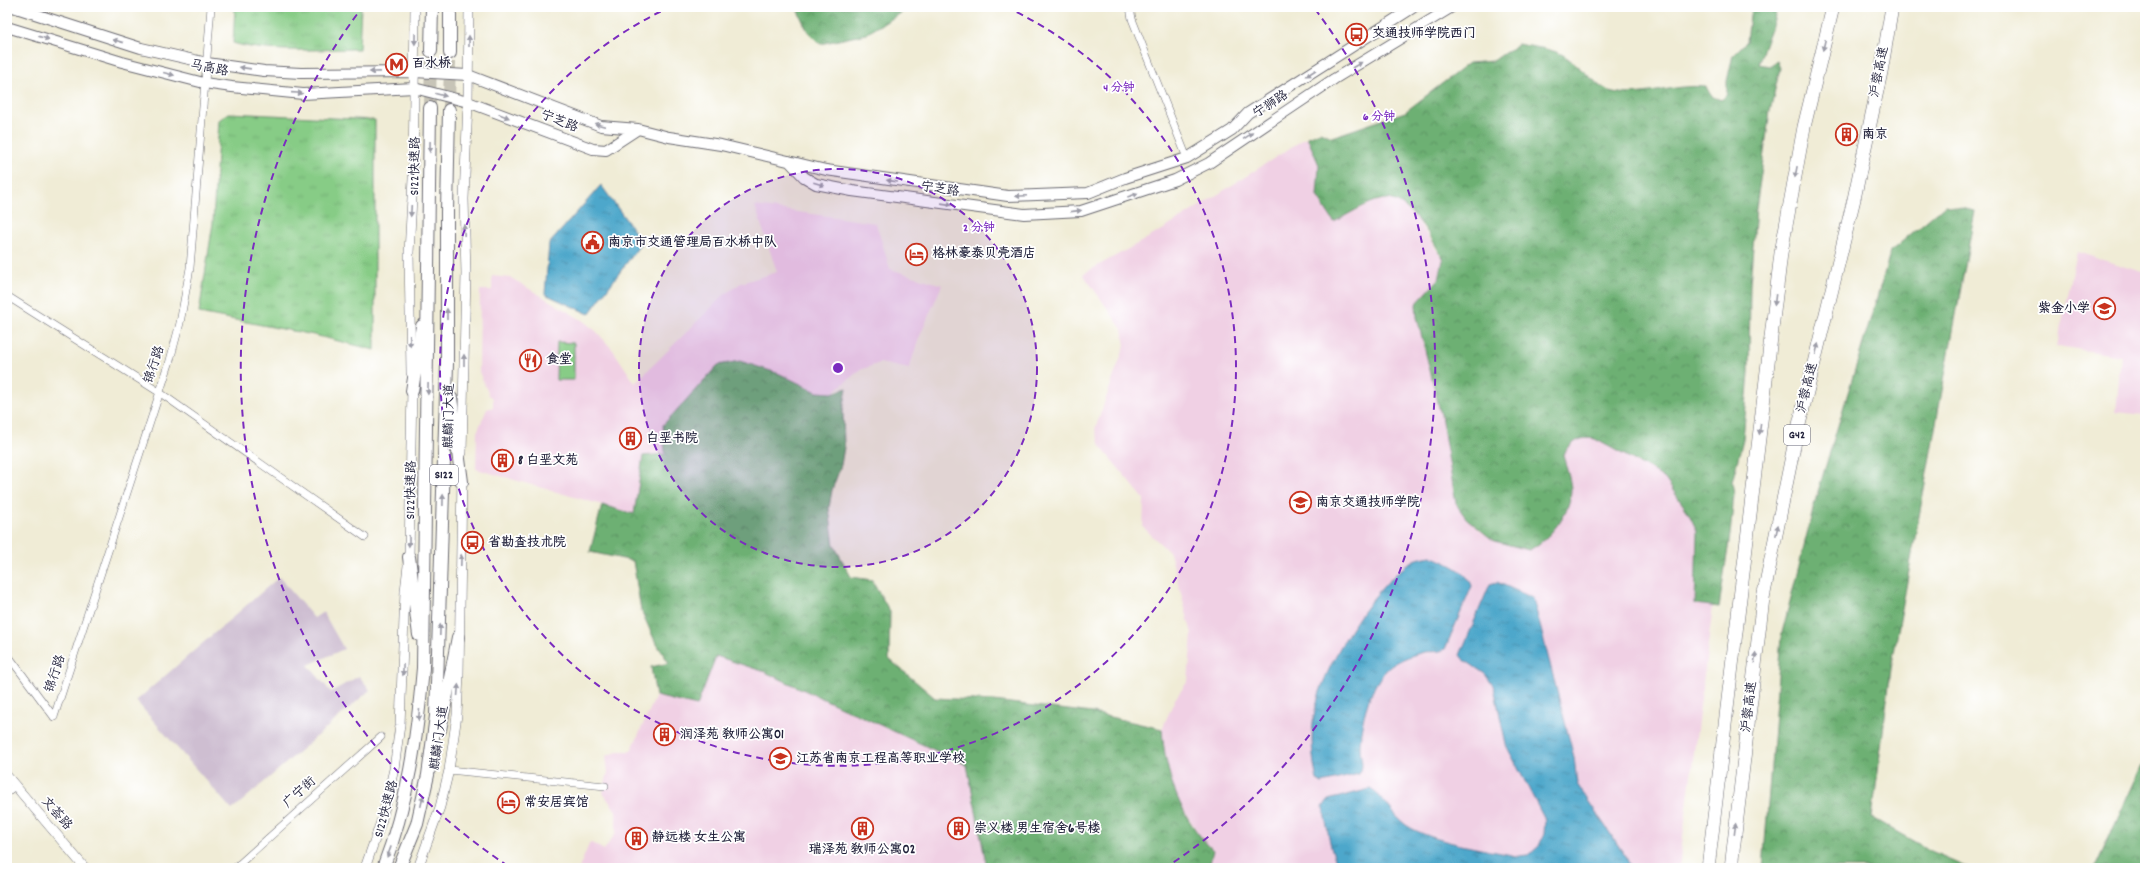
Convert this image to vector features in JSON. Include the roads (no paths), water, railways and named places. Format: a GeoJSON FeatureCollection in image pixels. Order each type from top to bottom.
{"type":"FeatureCollection","features":[{"type":"Feature","properties":{"kind":"highway"},"geometry":{"type":"LineString","coordinates":[[431,51],[432,7]]}},
{"type":"Feature","properties":{"kind":"highway"},"geometry":{"type":"LineString","coordinates":[[450,7],[450,53]]}},
{"type":"Feature","properties":{"kind":"highway","name":"沪蓉高速"},"geometry":{"type":"LineString","coordinates":[[1708,868],[1781,253],[1804,127],[1833,7]]}},
{"type":"Feature","properties":{"kind":"highway","name":"沪蓉高速"},"geometry":{"type":"LineString","coordinates":[[1732,868],[1762,598],[1795,441],[1854,199],[1881,72],[1892,7]]}},
{"type":"Feature","properties":{"kind":"highway","name":"S122快速路"},"geometry":{"type":"LineString","coordinates":[[383,868],[396,836],[411,773],[418,725],[423,668],[429,285],[430,108]]}},
{"type":"Feature","properties":{"kind":"highway","name":"S122"},"geometry":{"type":"LineString","coordinates":[[399,868],[417,824],[428,775],[436,716],[447,363],[449,110]]}},
{"type":"Feature","properties":{"kind":"highway"},"geometry":{"type":"LineString","coordinates":[[412,391],[429,285]]}},
{"type":"Feature","properties":{"kind":"highway"},"geometry":{"type":"LineString","coordinates":[[447,363],[462,482]]}},
{"type":"Feature","properties":{"kind":"highway"},"geometry":{"type":"LineString","coordinates":[[409,557],[423,668]]}},
{"type":"Feature","properties":{"kind":"highway"},"geometry":{"type":"LineString","coordinates":[[428,775],[444,716],[458,637]]}},
{"type":"Feature","properties":{"kind":"main road","name":"马高路"},"geometry":{"type":"LineString","coordinates":[[13,7],[118,41],[207,63],[264,71],[301,73],[414,72],[468,75]]}},
{"type":"Feature","properties":{"kind":"main road","name":"宁狮路"},"geometry":{"type":"LineString","coordinates":[[1088,193],[1125,178],[1187,158],[1232,130],[1248,113],[1414,7]]}},
{"type":"Feature","properties":{"kind":"main road","name":"宁狮路"},"geometry":{"type":"LineString","coordinates":[[1096,207],[1175,180],[1209,163],[1334,79],[1452,7]]}},
{"type":"Feature","properties":{"kind":"main road","name":"马高路"},"geometry":{"type":"LineString","coordinates":[[7,26],[122,62],[204,83],[263,91],[304,94],[414,88],[468,102]]}},
{"type":"Feature","properties":{"kind":"main road","name":"宁芝路"},"geometry":{"type":"LineString","coordinates":[[468,75],[601,126],[638,129],[826,170],[1008,196],[1088,193]]}},
{"type":"Feature","properties":{"kind":"main road","name":"宁芝路"},"geometry":{"type":"LineString","coordinates":[[468,102],[593,149],[606,150],[638,129]]}},
{"type":"Feature","properties":{"kind":"main road","name":"宁芝路"},"geometry":{"type":"LineString","coordinates":[[789,161],[804,177],[816,184],[852,191],[1024,214],[1081,211],[1096,207]]}},
{"type":"Feature","properties":{"kind":"street","name":"锦行路"},"geometry":{"type":"LineString","coordinates":[[7,654],[54,717],[180,323],[190,268],[211,7]]}},
{"type":"Feature","properties":{"kind":"street"},"geometry":{"type":"LineString","coordinates":[[365,868],[382,819],[394,768],[400,725],[405,591],[409,557],[412,391],[409,331],[409,253],[413,179],[415,7]]}},
{"type":"Feature","properties":{"kind":"street","name":"麒麟门大道"},"geometry":{"type":"LineString","coordinates":[[418,868],[440,807],[449,770],[457,709],[466,273],[464,199],[468,102],[469,7]]}},
{"type":"Feature","properties":{"kind":"street"},"geometry":{"type":"LineString","coordinates":[[1130,7],[1132,19],[1187,158]]}},
{"type":"Feature","properties":{"kind":"street"},"geometry":{"type":"LineString","coordinates":[[7,296],[159,392],[365,537]]}},
{"type":"Feature","properties":{"kind":"street","name":"广宁街"},"geometry":{"type":"LineString","coordinates":[[235,868],[380,737]]}},
{"type":"Feature","properties":{"kind":"street"},"geometry":{"type":"LineString","coordinates":[[449,770],[605,786]]}},
{"type":"Feature","properties":{"kind":"street","name":"文荟路"},"geometry":{"type":"LineString","coordinates":[[7,776],[11,789],[85,868]]}},
{"type":"Feature","properties":{"kind":"water"},"geometry":{"type":"Polygon","coordinates":[[[601,185],[642,242],[589,314],[545,294],[549,244],[601,185]]]}},
{"type":"Feature","properties":{"kind":"water"},"geometry":{"type":"Polygon","coordinates":[[[1431,556],[1461,571],[1472,586],[1445,649],[1415,654],[1399,661],[1384,673],[1372,692],[1364,715],[1360,738],[1361,771],[1359,774],[1322,783],[1317,780],[1315,770],[1312,731],[1317,702],[1331,665],[1354,624],[1383,587],[1398,572],[1413,561],[1419,558],[1431,556]]]}},
{"type":"Feature","properties":{"kind":"water"},"geometry":{"type":"Polygon","coordinates":[[[1497,582],[1533,598],[1574,757],[1577,784],[1626,857],[1631,868],[1338,868],[1331,847],[1323,807],[1328,800],[1370,789],[1380,797],[1406,825],[1417,831],[1444,841],[1516,856],[1529,855],[1539,846],[1544,834],[1545,820],[1506,745],[1494,687],[1485,674],[1463,659],[1460,655],[1490,584],[1497,582]]]}},
{"type":"Feature","properties":{"kind":"tunnel"},"geometry":{"type":"LineString","coordinates":[[430,108],[431,51]]}},
{"type":"Feature","properties":{"kind":"tunnel"},"geometry":{"type":"LineString","coordinates":[[449,110],[450,53]]}},
{"type":"Feature","properties":{"kind":"place","name":"交通技师学院西门"},"geometry":{"type":"Point","coordinates":[1356,34]}},
{"type":"Feature","properties":{"kind":"place","name":"百水桥"},"geometry":{"type":"Point","coordinates":[397,64]}},
{"type":"Feature","properties":{"kind":"place","name":"南京"},"geometry":{"type":"Point","coordinates":[1847,135]}},
{"type":"Feature","properties":{"kind":"place","name":"南京市交通管理局百水桥中队"},"geometry":{"type":"Point","coordinates":[592,243]}},
{"type":"Feature","properties":{"kind":"place","name":"格林豪泰贝壳酒店"},"geometry":{"type":"Point","coordinates":[916,254]}},
{"type":"Feature","properties":{"kind":"place","name":"紫金小学"},"geometry":{"type":"Point","coordinates":[2105,309]}},
{"type":"Feature","properties":{"kind":"place","name":"食堂"},"geometry":{"type":"Point","coordinates":[530,360]}},
{"type":"Feature","properties":{"kind":"place","name":"白垩书院"},"geometry":{"type":"Point","coordinates":[631,439]}},
{"type":"Feature","properties":{"kind":"place","name":"8 白垩文苑"},"geometry":{"type":"Point","coordinates":[503,461]}},
{"type":"Feature","properties":{"kind":"place","name":"南京交通技师学院"},"geometry":{"type":"Point","coordinates":[1300,503]}},
{"type":"Feature","properties":{"kind":"place","name":"省勘查技术院"},"geometry":{"type":"Point","coordinates":[473,543]}},
{"type":"Feature","properties":{"kind":"place","name":"润泽苑 教师公寓01"},"geometry":{"type":"Point","coordinates":[664,735]}},
{"type":"Feature","properties":{"kind":"place","name":"江苏省南京工程高等职业学校"},"geometry":{"type":"Point","coordinates":[780,759]}},
{"type":"Feature","properties":{"kind":"place","name":"常安居宾馆"},"geometry":{"type":"Point","coordinates":[509,803]}},
{"type":"Feature","properties":{"kind":"place","name":"瑞泽苑 教师公寓02"},"geometry":{"type":"Point","coordinates":[862,828]}},
{"type":"Feature","properties":{"kind":"place","name":"崇义楼 男生宿舍6号楼"},"geometry":{"type":"Point","coordinates":[958,829]}},
{"type":"Feature","properties":{"kind":"place","name":"静远楼 女生公寓"},"geometry":{"type":"Point","coordinates":[637,838]}}]}
